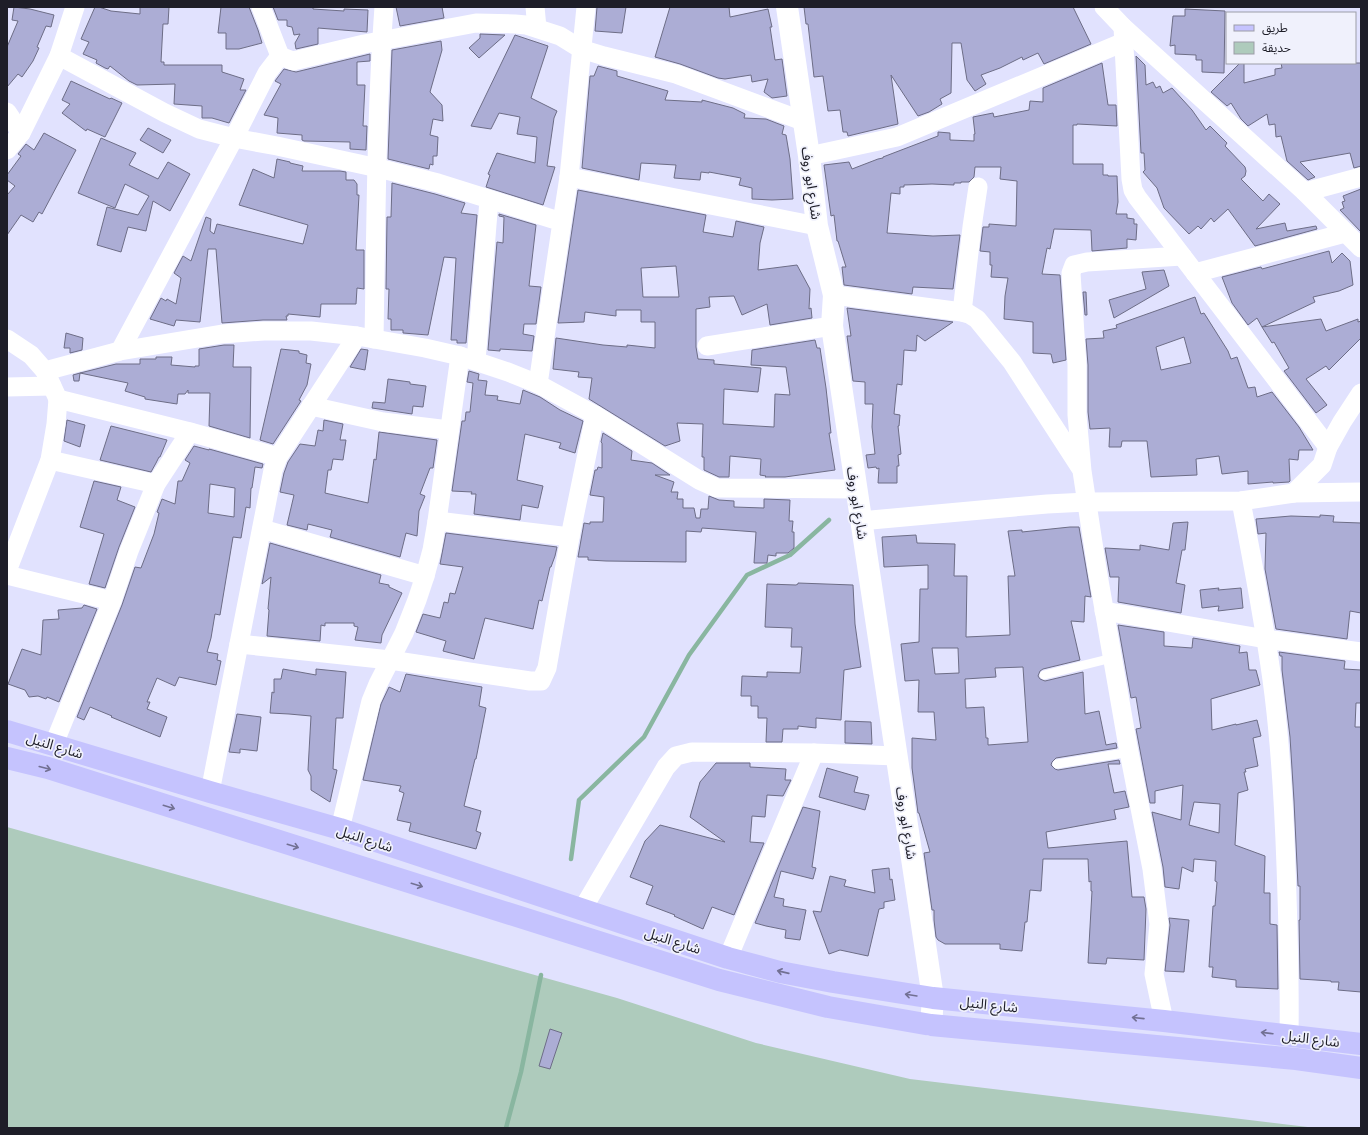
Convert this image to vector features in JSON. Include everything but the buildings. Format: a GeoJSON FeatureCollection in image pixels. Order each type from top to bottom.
{"type":"FeatureCollection","features":[{"type":"Feature","properties":{"kind":"main road","name":"شارع النيل"},"geometry":{"type":"LineString","coordinates":[[7,731],[210,792],[340,829],[728,958],[780,972],[933,998],[1164,1021],[1361,1044]]}},
{"type":"Feature","properties":{"kind":"main road","name":"شارع النيل"},"geometry":{"type":"LineString","coordinates":[[7,758],[48,768],[719,980],[828,1008],[931,1025],[1296,1059],[1361,1068]]}},
{"type":"Feature","properties":{"kind":"street"},"geometry":{"type":"LineString","coordinates":[[7,150],[21,133],[59,56],[75,7]]}},
{"type":"Feature","properties":{"kind":"street"},"geometry":{"type":"LineString","coordinates":[[261,7],[280,56],[292,61],[364,44],[476,23],[515,24],[537,28],[560,36],[581,49],[676,74],[803,121]]}},
{"type":"Feature","properties":{"kind":"street"},"geometry":{"type":"LineString","coordinates":[[210,792],[273,470],[278,457],[311,406],[366,337],[378,168],[381,41],[384,7]]}},
{"type":"Feature","properties":{"kind":"street"},"geometry":{"type":"LineString","coordinates":[[535,7],[537,28]]}},
{"type":"Feature","properties":{"kind":"street"},"geometry":{"type":"LineString","coordinates":[[538,384],[568,177],[586,7]]}},
{"type":"Feature","properties":{"kind":"street","name":"شارع ابو روف"},"geometry":{"type":"LineString","coordinates":[[787,7],[809,156],[817,226],[834,295],[832,326],[855,489],[933,998],[931,1025]]}},
{"type":"Feature","properties":{"kind":"street"},"geometry":{"type":"LineString","coordinates":[[1104,7],[1124,35],[1305,192],[1361,248]]}},
{"type":"Feature","properties":{"kind":"street"},"geometry":{"type":"LineString","coordinates":[[809,156],[897,137],[1124,35]]}},
{"type":"Feature","properties":{"kind":"street"},"geometry":{"type":"LineString","coordinates":[[1124,35],[1131,179],[1133,190],[1328,447]]}},
{"type":"Feature","properties":{"kind":"street"},"geometry":{"type":"LineString","coordinates":[[59,56],[182,121],[199,128],[234,138],[378,168],[438,183],[562,222]]}},
{"type":"Feature","properties":{"kind":"street"},"geometry":{"type":"LineString","coordinates":[[120,350],[234,138],[267,72],[280,56]]}},
{"type":"Feature","properties":{"kind":"street"},"geometry":{"type":"LineString","coordinates":[[7,112],[21,133]]}},
{"type":"Feature","properties":{"kind":"street"},"geometry":{"type":"LineString","coordinates":[[1305,192],[1361,176]]}},
{"type":"Feature","properties":{"kind":"street"},"geometry":{"type":"LineString","coordinates":[[568,177],[817,226]]}},
{"type":"Feature","properties":{"kind":"street"},"geometry":{"type":"LineString","coordinates":[[962,312],[978,187]]}},
{"type":"Feature","properties":{"kind":"street"},"geometry":{"type":"LineString","coordinates":[[340,829],[371,701],[404,633],[417,600],[432,550],[449,430],[468,359],[490,200]]}},
{"type":"Feature","properties":{"kind":"street"},"geometry":{"type":"LineString","coordinates":[[1195,273],[1345,233]]}},
{"type":"Feature","properties":{"kind":"street"},"geometry":{"type":"LineString","coordinates":[[1164,1021],[1154,974],[1159,924],[1152,868],[1112,658],[1082,471],[1076,415],[1076,365],[1071,273],[1074,265],[1087,262],[1182,256]]}},
{"type":"Feature","properties":{"kind":"street"},"geometry":{"type":"LineString","coordinates":[[834,295],[969,314],[977,320],[1012,362],[1082,471]]}},
{"type":"Feature","properties":{"kind":"street"},"geometry":{"type":"LineString","coordinates":[[707,346],[832,326]]}},
{"type":"Feature","properties":{"kind":"street"},"geometry":{"type":"LineString","coordinates":[[52,385],[120,350],[222,334],[264,331],[311,331],[366,337],[425,348],[468,359],[538,384],[595,415],[698,480],[717,488],[855,489]]}},
{"type":"Feature","properties":{"kind":"street"},"geometry":{"type":"LineString","coordinates":[[7,339],[31,355],[52,385],[56,424],[50,460],[7,571]]}},
{"type":"Feature","properties":{"kind":"street"},"geometry":{"type":"LineString","coordinates":[[7,388],[52,385],[190,432],[278,457]]}},
{"type":"Feature","properties":{"kind":"street"},"geometry":{"type":"LineString","coordinates":[[1294,493],[1322,465],[1328,447],[1361,393]]}},
{"type":"Feature","properties":{"kind":"street"},"geometry":{"type":"LineString","coordinates":[[311,406],[383,422],[449,430]]}},
{"type":"Feature","properties":{"kind":"street"},"geometry":{"type":"LineString","coordinates":[[239,644],[390,660],[530,681],[541,681],[548,668],[570,537],[595,415]]}},
{"type":"Feature","properties":{"kind":"street"},"geometry":{"type":"LineString","coordinates":[[54,744],[112,601],[129,551],[156,484],[190,432]]}},
{"type":"Feature","properties":{"kind":"street"},"geometry":{"type":"LineString","coordinates":[[50,460],[156,484]]}},
{"type":"Feature","properties":{"kind":"street"},"geometry":{"type":"LineString","coordinates":[[860,521],[1047,504],[1086,502],[1241,501],[1294,493],[1361,492]]}},
{"type":"Feature","properties":{"kind":"street"},"geometry":{"type":"LineString","coordinates":[[1241,501],[1266,639],[1278,736],[1283,794],[1289,933],[1289,1036]]}},
{"type":"Feature","properties":{"kind":"street"},"geometry":{"type":"LineString","coordinates":[[437,521],[570,537]]}},
{"type":"Feature","properties":{"kind":"street"},"geometry":{"type":"LineString","coordinates":[[262,529],[425,576]]}},
{"type":"Feature","properties":{"kind":"street"},"geometry":{"type":"LineString","coordinates":[[7,575],[112,601]]}},
{"type":"Feature","properties":{"kind":"street"},"geometry":{"type":"LineString","coordinates":[[1104,611],[1266,639],[1361,652]]}},
{"type":"Feature","properties":{"kind":"street"},"geometry":{"type":"LineString","coordinates":[[582,910],[666,767],[676,756],[692,752],[814,753],[897,756]]}},
{"type":"Feature","properties":{"kind":"street"},"geometry":{"type":"LineString","coordinates":[[728,958],[814,753]]}},
{"type":"Feature","properties":{"kind":"lane"},"geometry":{"type":"LineString","coordinates":[[1044,674],[1112,658]]}},
{"type":"Feature","properties":{"kind":"lane"},"geometry":{"type":"LineString","coordinates":[[1057,764],[1130,752]]}},
{"type":"Feature","properties":{"kind":"green space"},"geometry":{"type":"Polygon","coordinates":[[[7,827],[617,998],[756,1043],[910,1079],[1316,1128],[7,1128],[7,827]]]}},
{"type":"Feature","properties":{"kind":"waterway"},"geometry":{"type":"LineString","coordinates":[[571,859],[579,800],[644,737],[689,655],[747,575],[790,555],[829,520]]}},
{"type":"Feature","properties":{"kind":"waterway"},"geometry":{"type":"LineString","coordinates":[[506,1128],[521,1072],[541,975]]}}]}
